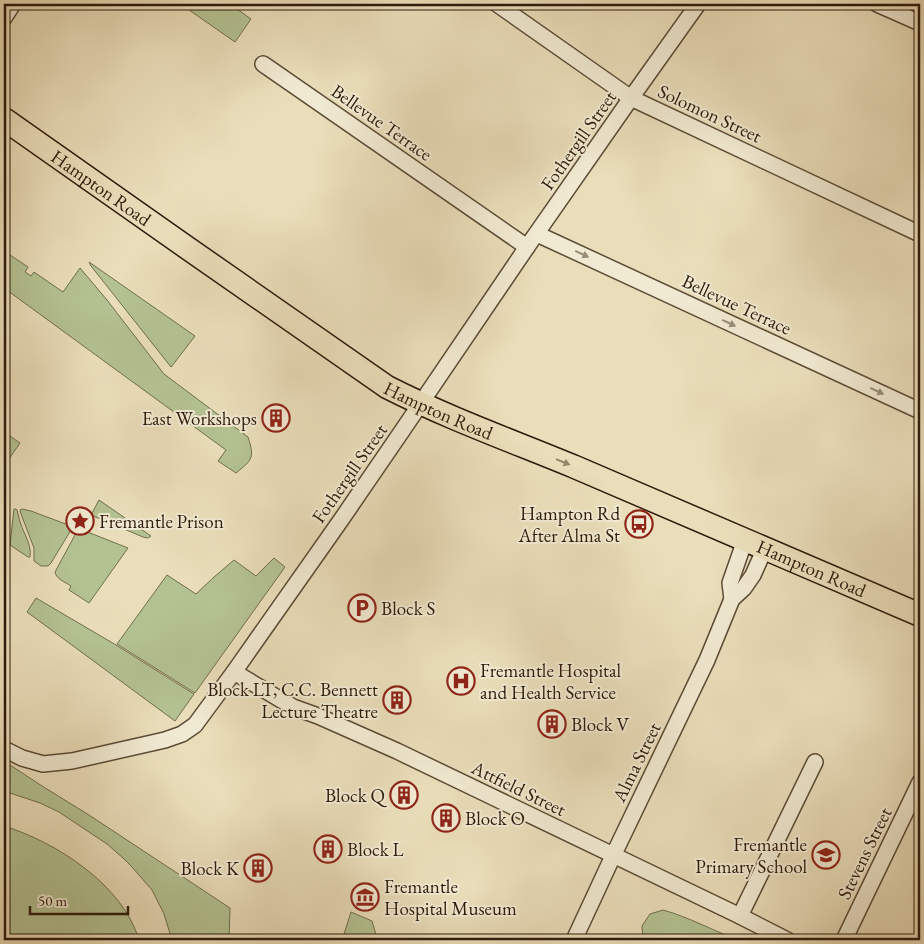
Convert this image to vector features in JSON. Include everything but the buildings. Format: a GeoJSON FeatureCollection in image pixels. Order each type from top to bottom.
{"type":"FeatureCollection","features":[{"type":"Feature","properties":{"kind":"main road","name":"Hampton Road"},"geometry":{"type":"LineString","coordinates":[[4,119],[387,387],[416,410]]}},
{"type":"Feature","properties":{"kind":"main road","name":"Hampton Road"},"geometry":{"type":"LineString","coordinates":[[4,132],[181,257],[222,290],[380,400],[416,410],[710,541],[752,550],[920,615]]}},
{"type":"Feature","properties":{"kind":"main road","name":"Hampton Road"},"geometry":{"type":"LineString","coordinates":[[752,550],[920,626]]}},
{"type":"Feature","properties":{"kind":"street"},"geometry":{"type":"LineString","coordinates":[[4,18],[13,4]]}},
{"type":"Feature","properties":{"kind":"street","name":"Solomon Street"},"geometry":{"type":"LineString","coordinates":[[497,4],[631,98],[920,234]]}},
{"type":"Feature","properties":{"kind":"street","name":"Fothergill Street"},"geometry":{"type":"LineString","coordinates":[[4,749],[22,758],[43,764],[72,761],[165,740],[182,734],[195,725],[234,672],[527,247],[698,4]]}},
{"type":"Feature","properties":{"kind":"street"},"geometry":{"type":"LineString","coordinates":[[877,4],[920,23]]}},
{"type":"Feature","properties":{"kind":"street","name":"Bellevue Terrace"},"geometry":{"type":"LineString","coordinates":[[263,64],[527,247]]}},
{"type":"Feature","properties":{"kind":"street","name":"Bellevue Terrace"},"geometry":{"type":"LineString","coordinates":[[537,234],[920,411]]}},
{"type":"Feature","properties":{"kind":"street","name":"Alma Street"},"geometry":{"type":"LineString","coordinates":[[574,940],[707,660],[732,599],[744,588],[753,575],[752,550]]}},
{"type":"Feature","properties":{"kind":"street","name":"Alma Street"},"geometry":{"type":"LineString","coordinates":[[732,599],[730,583],[752,550]]}},
{"type":"Feature","properties":{"kind":"street","name":"Attfield Street"},"geometry":{"type":"LineString","coordinates":[[234,672],[293,707],[397,751],[787,940]]}},
{"type":"Feature","properties":{"kind":"street"},"geometry":{"type":"LineString","coordinates":[[740,916],[815,762]]}},
{"type":"Feature","properties":{"kind":"street","name":"Stevens Street"},"geometry":{"type":"LineString","coordinates":[[844,940],[920,782]]}},
{"type":"Feature","properties":{"kind":"green space"},"geometry":{"type":"Polygon","coordinates":[[[183,4],[230,4],[251,19],[235,42],[183,4]]]}},
{"type":"Feature","properties":{"kind":"green space"},"geometry":{"type":"Polygon","coordinates":[[[4,251],[28,267],[25,272],[31,276],[34,272],[63,292],[80,268],[164,374],[248,437],[251,458],[246,465],[236,473],[218,461],[226,450],[4,288],[4,251]]]}},
{"type":"Feature","properties":{"kind":"green space"},"geometry":{"type":"Polygon","coordinates":[[[89,262],[195,336],[171,367],[91,266],[89,262]]]}},
{"type":"Feature","properties":{"kind":"green space"},"geometry":{"type":"Polygon","coordinates":[[[4,432],[20,443],[4,466],[4,432]]]}},
{"type":"Feature","properties":{"kind":"green space"},"geometry":{"type":"Polygon","coordinates":[[[99,500],[151,536],[148,538],[143,537],[91,515],[99,500]]]}},
{"type":"Feature","properties":{"kind":"green space"},"geometry":{"type":"Polygon","coordinates":[[[14,509],[17,510],[29,544],[30,557],[10,545],[14,509]]]}},
{"type":"Feature","properties":{"kind":"green space"},"geometry":{"type":"Polygon","coordinates":[[[22,509],[71,526],[71,530],[48,566],[41,566],[34,561],[34,548],[21,514],[20,510],[22,509]]]}},
{"type":"Feature","properties":{"kind":"green space"},"geometry":{"type":"Polygon","coordinates":[[[85,531],[128,548],[89,603],[69,590],[71,586],[59,578],[55,572],[76,533],[83,533],[85,531]]]}},
{"type":"Feature","properties":{"kind":"green space"},"geometry":{"type":"Polygon","coordinates":[[[274,558],[285,567],[195,693],[117,644],[167,575],[196,594],[234,560],[256,576],[274,558]]]}},
{"type":"Feature","properties":{"kind":"green space"},"geometry":{"type":"Polygon","coordinates":[[[36,598],[194,694],[175,721],[27,612],[36,598]]]}},
{"type":"Feature","properties":{"kind":"green space"},"geometry":{"type":"Polygon","coordinates":[[[4,761],[230,908],[229,940],[172,940],[164,914],[152,890],[132,867],[107,844],[59,812],[40,803],[4,791],[4,761]]]}},
{"type":"Feature","properties":{"kind":"green space"},"geometry":{"type":"Polygon","coordinates":[[[4,826],[45,843],[85,868],[118,901],[131,920],[139,940],[4,940],[4,826]]]}},
{"type":"Feature","properties":{"kind":"green space"},"geometry":{"type":"Polygon","coordinates":[[[663,910],[739,940],[643,940],[642,926],[650,914],[663,910]]]}},
{"type":"Feature","properties":{"kind":"green space"},"geometry":{"type":"Polygon","coordinates":[[[351,912],[372,921],[376,940],[345,940],[343,937],[351,912]]]}},
{"type":"Feature","properties":{"kind":"place","name":"East Workshops"},"geometry":{"type":"Point","coordinates":[276,418]}},
{"type":"Feature","properties":{"kind":"place","name":"Fremantle Prison"},"geometry":{"type":"Point","coordinates":[80,521]}},
{"type":"Feature","properties":{"kind":"place","name":"Hampton Rd After Alma St"},"geometry":{"type":"Point","coordinates":[639,524]}},
{"type":"Feature","properties":{"kind":"place","name":"Block S"},"geometry":{"type":"Point","coordinates":[362,608]}},
{"type":"Feature","properties":{"kind":"place","name":"Fremantle Hospital and Health Service"},"geometry":{"type":"Point","coordinates":[461,681]}},
{"type":"Feature","properties":{"kind":"place","name":"Block LT, C.C. Bennett Lecture Theatre"},"geometry":{"type":"Point","coordinates":[397,700]}},
{"type":"Feature","properties":{"kind":"place","name":"Block V"},"geometry":{"type":"Point","coordinates":[552,724]}},
{"type":"Feature","properties":{"kind":"place","name":"Block Q"},"geometry":{"type":"Point","coordinates":[404,795]}},
{"type":"Feature","properties":{"kind":"place","name":"Block O"},"geometry":{"type":"Point","coordinates":[446,818]}},
{"type":"Feature","properties":{"kind":"place","name":"Block L"},"geometry":{"type":"Point","coordinates":[328,849]}},
{"type":"Feature","properties":{"kind":"place","name":"Fremantle Primary School"},"geometry":{"type":"Point","coordinates":[826,855]}},
{"type":"Feature","properties":{"kind":"place","name":"Block K"},"geometry":{"type":"Point","coordinates":[258,868]}},
{"type":"Feature","properties":{"kind":"place","name":"Fremantle Hospital Museum"},"geometry":{"type":"Point","coordinates":[365,897]}}]}
